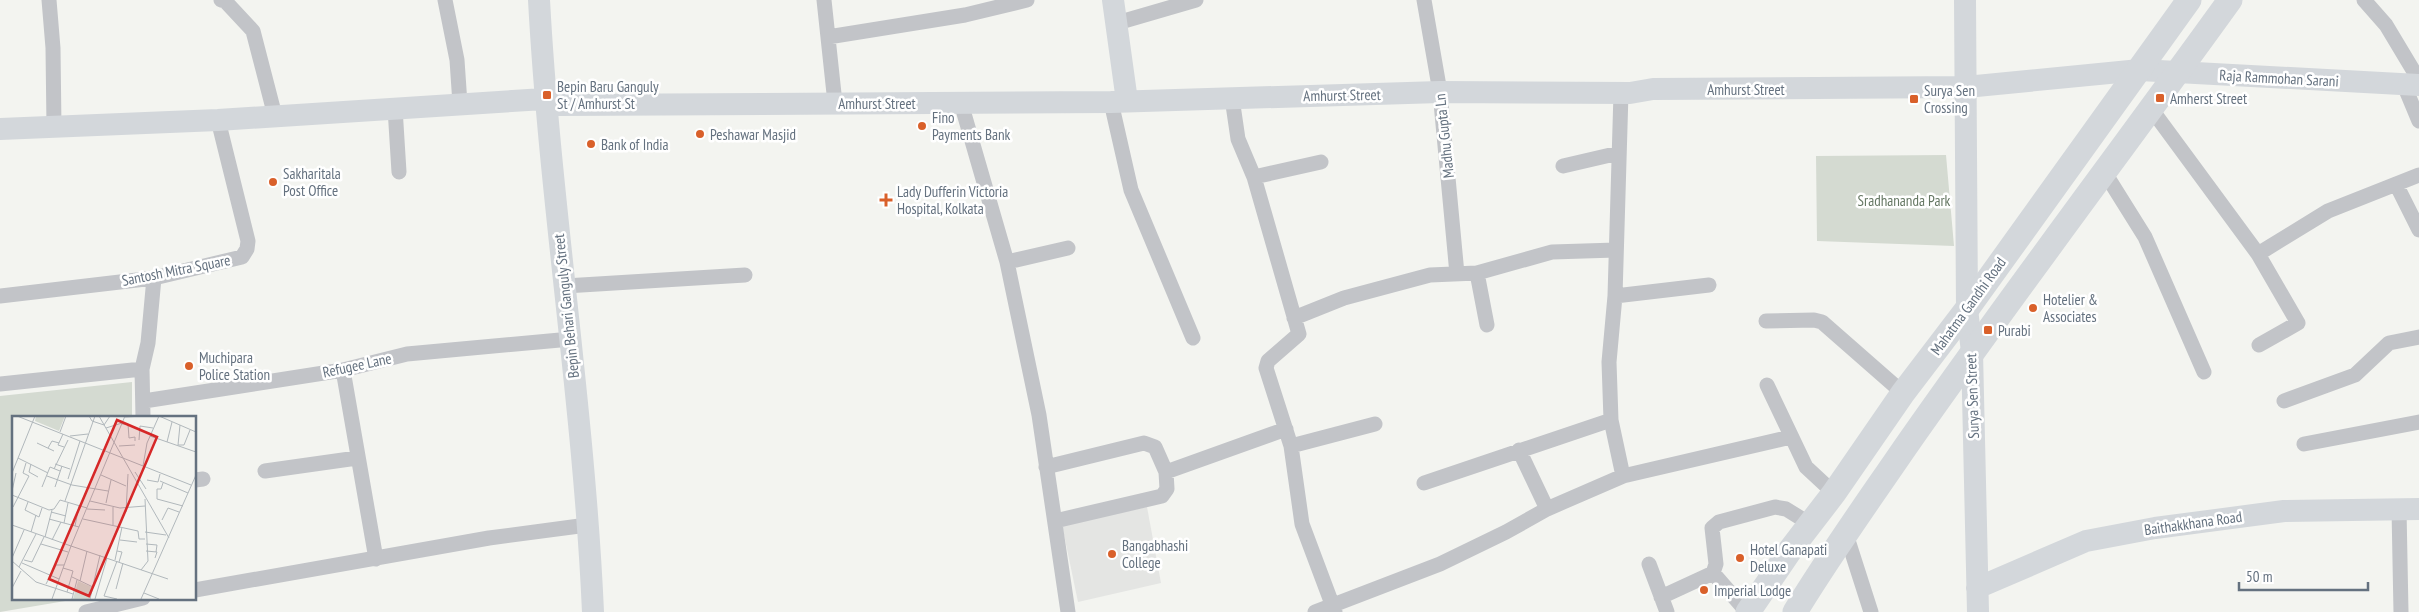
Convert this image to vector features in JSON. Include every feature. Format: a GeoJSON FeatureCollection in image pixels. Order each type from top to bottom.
{"type":"FeatureCollection","features":[{"type":"Feature","properties":{"kind":"main road","name":"Bepin Behari Ganguly Street"},"geometry":{"type":"LineString","coordinates":[[539,0],[544,99],[571,339],[587,525],[592,612]]}},
{"type":"Feature","properties":{"kind":"main road"},"geometry":{"type":"LineString","coordinates":[[1113,0],[1118,23],[1119,102]]}},
{"type":"Feature","properties":{"kind":"main road","name":"Surya Sen Street"},"geometry":{"type":"LineString","coordinates":[[1965,0],[1967,309],[1972,352],[1978,612]]}},
{"type":"Feature","properties":{"kind":"main road","name":"Mahatma Gandhi Road"},"geometry":{"type":"LineString","coordinates":[[1747,612],[1790,549],[1834,494],[1903,393],[1967,309],[2189,0]]}},
{"type":"Feature","properties":{"kind":"main road"},"geometry":{"type":"LineString","coordinates":[[1795,612],[1846,534],[1972,352],[2152,110],[2230,0]]}},
{"type":"Feature","properties":{"kind":"main road","name":"Amhurst Street"},"geometry":{"type":"LineString","coordinates":[[0,129],[218,120],[544,99],[559,105],[835,102],[1119,102],[1440,92],[1621,93],[1654,89],[1966,87],[2140,70]]}},
{"type":"Feature","properties":{"kind":"main road","name":"Raja Rammohan Sarani"},"geometry":{"type":"LineString","coordinates":[[2140,70],[2414,84]]}},
{"type":"Feature","properties":{"kind":"main road","name":"Baithakkhana Road"},"geometry":{"type":"LineString","coordinates":[[1977,588],[2086,541],[2155,528],[2284,510],[2409,509]]}},
{"type":"Feature","properties":{"kind":"street"},"geometry":{"type":"LineString","coordinates":[[50,0],[54,127]]}},
{"type":"Feature","properties":{"kind":"street"},"geometry":{"type":"LineString","coordinates":[[221,0],[225,1],[253,31],[275,116]]}},
{"type":"Feature","properties":{"kind":"street"},"geometry":{"type":"LineString","coordinates":[[445,0],[457,60],[460,104]]}},
{"type":"Feature","properties":{"kind":"street"},"geometry":{"type":"LineString","coordinates":[[824,0],[835,102]]}},
{"type":"Feature","properties":{"kind":"street"},"geometry":{"type":"LineString","coordinates":[[828,37],[965,15],[1027,0]]}},
{"type":"Feature","properties":{"kind":"street"},"geometry":{"type":"LineString","coordinates":[[1118,23],[1196,0]]}},
{"type":"Feature","properties":{"kind":"street","name":"Madhu Gupta Ln"},"geometry":{"type":"LineString","coordinates":[[1424,0],[1440,92],[1457,274]]}},
{"type":"Feature","properties":{"kind":"street"},"geometry":{"type":"LineString","coordinates":[[2364,0],[2386,25],[2414,84],[2419,121]]}},
{"type":"Feature","properties":{"kind":"street"},"geometry":{"type":"LineString","coordinates":[[1621,93],[1615,296],[1609,362],[1611,420],[1623,476]]}},
{"type":"Feature","properties":{"kind":"street"},"geometry":{"type":"LineString","coordinates":[[1232,98],[1238,139],[1254,177],[1299,334],[1268,361],[1266,368],[1291,446],[1302,524],[1333,609]]}},
{"type":"Feature","properties":{"kind":"street"},"geometry":{"type":"LineString","coordinates":[[1119,102],[1130,190],[1193,338]]}},
{"type":"Feature","properties":{"kind":"street"},"geometry":{"type":"LineString","coordinates":[[961,103],[1007,262],[1039,415],[1068,612]]}},
{"type":"Feature","properties":{"kind":"street"},"geometry":{"type":"LineString","coordinates":[[395,108],[398,172]]}},
{"type":"Feature","properties":{"kind":"street"},"geometry":{"type":"LineString","coordinates":[[2152,110],[2258,254],[2298,323],[2259,345]]}},
{"type":"Feature","properties":{"kind":"street","name":"Santosh Mitra Square"},"geometry":{"type":"LineString","coordinates":[[0,296],[154,278],[242,257],[247,249],[248,241],[218,120]]}},
{"type":"Feature","properties":{"kind":"street"},"geometry":{"type":"LineString","coordinates":[[1563,166],[1620,153]]}},
{"type":"Feature","properties":{"kind":"street"},"geometry":{"type":"LineString","coordinates":[[1254,177],[1320,162]]}},
{"type":"Feature","properties":{"kind":"street"},"geometry":{"type":"LineString","coordinates":[[2105,173],[2145,237],[2204,372]]}},
{"type":"Feature","properties":{"kind":"street"},"geometry":{"type":"LineString","coordinates":[[2258,254],[2328,211],[2419,175]]}},
{"type":"Feature","properties":{"kind":"street"},"geometry":{"type":"LineString","coordinates":[[2396,184],[2419,230]]}},
{"type":"Feature","properties":{"kind":"street"},"geometry":{"type":"LineString","coordinates":[[1007,262],[1068,248]]}},
{"type":"Feature","properties":{"kind":"street"},"geometry":{"type":"LineString","coordinates":[[1294,318],[1363,292],[1430,275],[1477,273],[1552,252],[1616,250]]}},
{"type":"Feature","properties":{"kind":"street"},"geometry":{"type":"LineString","coordinates":[[1477,273],[1487,325]]}},
{"type":"Feature","properties":{"kind":"street"},"geometry":{"type":"LineString","coordinates":[[565,286],[745,275]]}},
{"type":"Feature","properties":{"kind":"street"},"geometry":{"type":"LineString","coordinates":[[144,416],[142,368],[148,343],[154,278]]}},
{"type":"Feature","properties":{"kind":"street"},"geometry":{"type":"LineString","coordinates":[[1615,296],[1709,285]]}},
{"type":"Feature","properties":{"kind":"street"},"geometry":{"type":"LineString","coordinates":[[1766,321],[1814,320],[1822,322],[1903,393]]}},
{"type":"Feature","properties":{"kind":"street"},"geometry":{"type":"LineString","coordinates":[[2284,401],[2355,374],[2389,342],[2419,337]]}},
{"type":"Feature","properties":{"kind":"street","name":"Refugee Lane"},"geometry":{"type":"LineString","coordinates":[[144,401],[343,370],[407,354],[571,339]]}},
{"type":"Feature","properties":{"kind":"street"},"geometry":{"type":"LineString","coordinates":[[0,384],[142,368]]}},
{"type":"Feature","properties":{"kind":"street"},"geometry":{"type":"LineString","coordinates":[[343,370],[376,559]]}},
{"type":"Feature","properties":{"kind":"street"},"geometry":{"type":"LineString","coordinates":[[1766,385],[1806,468],[1834,494]]}},
{"type":"Feature","properties":{"kind":"street"},"geometry":{"type":"LineString","coordinates":[[1424,483],[1611,420]]}},
{"type":"Feature","properties":{"kind":"street"},"geometry":{"type":"LineString","coordinates":[[2304,444],[2419,422]]}},
{"type":"Feature","properties":{"kind":"street"},"geometry":{"type":"LineString","coordinates":[[1291,446],[1375,424]]}},
{"type":"Feature","properties":{"kind":"street"},"geometry":{"type":"LineString","coordinates":[[1166,472],[1286,430]]}},
{"type":"Feature","properties":{"kind":"street"},"geometry":{"type":"LineString","coordinates":[[1315,612],[1333,609],[1440,564],[1506,532],[1547,509],[1623,476],[1791,437]]}},
{"type":"Feature","properties":{"kind":"street"},"geometry":{"type":"LineString","coordinates":[[1046,467],[1144,443],[1155,447],[1166,472],[1167,489],[1162,496],[1055,521]]}},
{"type":"Feature","properties":{"kind":"street"},"geometry":{"type":"LineString","coordinates":[[1519,450],[1547,509]]}},
{"type":"Feature","properties":{"kind":"street"},"geometry":{"type":"LineString","coordinates":[[265,471],[358,458]]}},
{"type":"Feature","properties":{"kind":"street"},"geometry":{"type":"LineString","coordinates":[[1661,597],[1713,573],[1716,564],[1712,528],[1719,522],[1775,508],[1786,509],[1810,524]]}},
{"type":"Feature","properties":{"kind":"street"},"geometry":{"type":"LineString","coordinates":[[2401,612],[2409,509]]}},
{"type":"Feature","properties":{"kind":"street"},"geometry":{"type":"LineString","coordinates":[[196,590],[489,538],[587,525]]}},
{"type":"Feature","properties":{"kind":"street"},"geometry":{"type":"LineString","coordinates":[[1846,534],[1871,612]]}},
{"type":"Feature","properties":{"kind":"street"},"geometry":{"type":"LineString","coordinates":[[1648,564],[1667,612]]}},
{"type":"Feature","properties":{"kind":"street"},"geometry":{"type":"LineString","coordinates":[[1713,573],[1747,612]]}},
{"type":"Feature","properties":{"kind":"street"},"geometry":{"type":"LineString","coordinates":[[86,612],[135,600]]}},
{"type":"Feature","properties":{"kind":"shaded area","name":"Bangabhashi College"},"geometry":{"type":"Polygon","coordinates":[[[1147,507],[1161,583],[1078,602],[1062,525],[1147,507]]]}},
{"type":"Feature","properties":{"kind":"green space","name":"Sradhananda Park"},"geometry":{"type":"Polygon","coordinates":[[[1946,155],[1954,246],[1817,241],[1816,156],[1946,155]]]}},
{"type":"Feature","properties":{"kind":"green space"},"geometry":{"type":"Polygon","coordinates":[[[132,382],[132,416],[12,416],[12,600],[71,600],[0,612],[0,396],[132,382]]]}},
{"type":"Feature","properties":{"kind":"place","name":"Bepin Baru Ganguly St / Amhurst St"},"geometry":{"type":"Point","coordinates":[547,95]}},
{"type":"Feature","properties":{"kind":"place","name":"Amherst Street"},"geometry":{"type":"Point","coordinates":[2160,98]}},
{"type":"Feature","properties":{"kind":"place","name":"Surya Sen Crossing"},"geometry":{"type":"Point","coordinates":[1914,99]}},
{"type":"Feature","properties":{"kind":"place","name":"Fino Payments Bank"},"geometry":{"type":"Point","coordinates":[922,126]}},
{"type":"Feature","properties":{"kind":"place","name":"Peshawar Masjid"},"geometry":{"type":"Point","coordinates":[700,134]}},
{"type":"Feature","properties":{"kind":"place","name":"Bank of India"},"geometry":{"type":"Point","coordinates":[591,144]}},
{"type":"Feature","properties":{"kind":"place","name":"Sakharitala Post Office"},"geometry":{"type":"Point","coordinates":[273,182]}},
{"type":"Feature","properties":{"kind":"place","name":"Lady Dufferin Victoria Hospital, Kolkata"},"geometry":{"type":"Point","coordinates":[886,200]}},
{"type":"Feature","properties":{"kind":"place","name":"Hotelier & Associates"},"geometry":{"type":"Point","coordinates":[2033,308]}},
{"type":"Feature","properties":{"kind":"place","name":"Purabi"},"geometry":{"type":"Point","coordinates":[1988,330]}},
{"type":"Feature","properties":{"kind":"place","name":"Muchipara Police Station"},"geometry":{"type":"Point","coordinates":[189,366]}},
{"type":"Feature","properties":{"kind":"place","name":"Bangabhashi College"},"geometry":{"type":"Point","coordinates":[1112,554]}},
{"type":"Feature","properties":{"kind":"place","name":"Hotel Ganapati Deluxe"},"geometry":{"type":"Point","coordinates":[1740,558]}},
{"type":"Feature","properties":{"kind":"place","name":"Imperial Lodge"},"geometry":{"type":"Point","coordinates":[1704,590]}}]}
